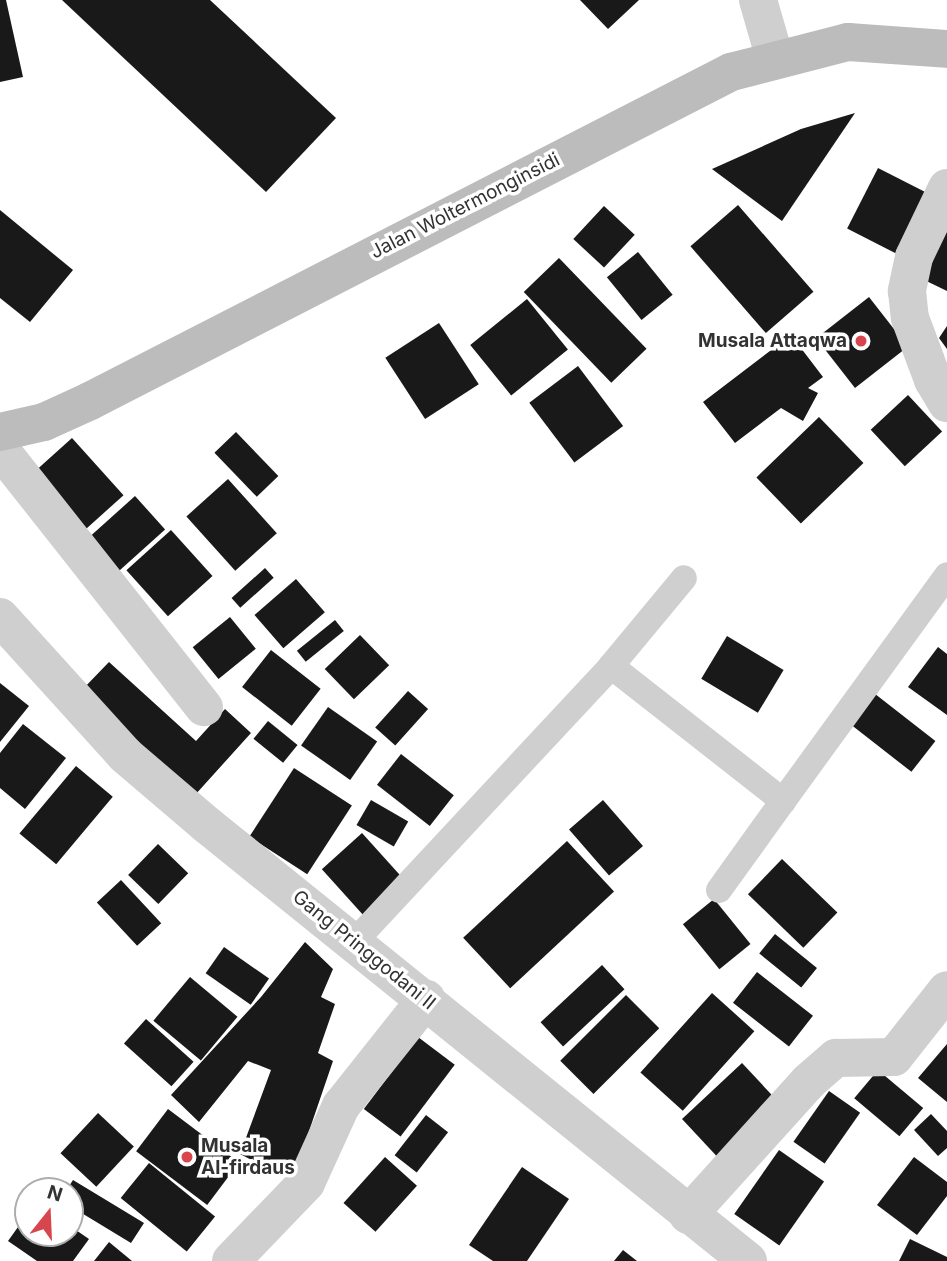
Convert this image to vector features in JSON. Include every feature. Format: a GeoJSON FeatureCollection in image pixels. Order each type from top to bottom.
{"type":"FeatureCollection","features":[{"type":"Feature","properties":{"kind":"main road","name":"Jalan Woltermonginsidi"},"geometry":{"type":"LineString","coordinates":[[0,432],[44,422],[90,401],[660,105],[731,72],[848,42],[947,49]]}},
{"type":"Feature","properties":{"kind":"street"},"geometry":{"type":"LineString","coordinates":[[758,0],[775,59]]}},
{"type":"Feature","properties":{"kind":"street"},"geometry":{"type":"LineString","coordinates":[[947,188],[914,257],[907,291],[910,318],[933,380],[947,402]]}},
{"type":"Feature","properties":{"kind":"street"},"geometry":{"type":"LineString","coordinates":[[0,449],[204,707]]}},
{"type":"Feature","properties":{"kind":"street","name":"Gang Pringgodani II"},"geometry":{"type":"LineString","coordinates":[[0,617],[125,755],[207,825],[355,941],[688,1215],[748,1261]]}},
{"type":"Feature","properties":{"kind":"street"},"geometry":{"type":"LineString","coordinates":[[688,1215],[808,1082],[836,1058],[894,1056],[947,990]]}},
{"type":"Feature","properties":{"kind":"street"},"geometry":{"type":"LineString","coordinates":[[231,1261],[306,1183],[341,1106],[426,999]]}},
{"type":"Feature","properties":{"kind":"lane"},"geometry":{"type":"LineString","coordinates":[[719,890],[947,575]]}},
{"type":"Feature","properties":{"kind":"lane"},"geometry":{"type":"LineString","coordinates":[[355,941],[611,666],[684,578]]}},
{"type":"Feature","properties":{"kind":"lane"},"geometry":{"type":"LineString","coordinates":[[611,666],[783,801]]}},
{"type":"Feature","properties":{"kind":"building"},"geometry":{"type":"Polygon","coordinates":[[[0,0],[6,0],[23,77],[0,82],[0,0]]]}},
{"type":"Feature","properties":{"kind":"building"},"geometry":{"type":"Polygon","coordinates":[[[62,0],[210,0],[336,118],[266,192],[62,0]]]}},
{"type":"Feature","properties":{"kind":"building"},"geometry":{"type":"Polygon","coordinates":[[[580,0],[639,0],[608,29],[580,0]]]}},
{"type":"Feature","properties":{"kind":"building"},"geometry":{"type":"Polygon","coordinates":[[[855,113],[782,221],[712,169],[801,129],[855,113]]]}},
{"type":"Feature","properties":{"kind":"building"},"geometry":{"type":"Polygon","coordinates":[[[878,168],[935,197],[904,258],[847,229],[878,168]]]}},
{"type":"Feature","properties":{"kind":"building"},"geometry":{"type":"Polygon","coordinates":[[[738,205],[813,292],[766,333],[690,246],[738,205]]]}},
{"type":"Feature","properties":{"kind":"building"},"geometry":{"type":"Polygon","coordinates":[[[604,206],[635,235],[604,268],[573,239],[604,206]]]}},
{"type":"Feature","properties":{"kind":"building"},"geometry":{"type":"Polygon","coordinates":[[[0,210],[73,270],[30,322],[0,298],[0,210]]]}},
{"type":"Feature","properties":{"kind":"building"},"geometry":{"type":"Polygon","coordinates":[[[947,212],[947,291],[916,276],[947,212]]]}},
{"type":"Feature","properties":{"kind":"building"},"geometry":{"type":"Polygon","coordinates":[[[638,252],[673,295],[642,320],[607,277],[638,252]]]}},
{"type":"Feature","properties":{"kind":"building"},"geometry":{"type":"Polygon","coordinates":[[[559,258],[647,349],[611,383],[524,292],[559,258]]]}},
{"type":"Feature","properties":{"kind":"building","name":"Musala Attaqwa"},"geometry":{"type":"Polygon","coordinates":[[[869,297],[908,347],[855,388],[816,338],[869,297]]]}},
{"type":"Feature","properties":{"kind":"building"},"geometry":{"type":"Polygon","coordinates":[[[527,299],[568,350],[511,395],[470,345],[527,299]]]}},
{"type":"Feature","properties":{"kind":"building"},"geometry":{"type":"Polygon","coordinates":[[[439,323],[479,384],[425,419],[385,358],[439,323]]]}},
{"type":"Feature","properties":{"kind":"building"},"geometry":{"type":"Polygon","coordinates":[[[947,326],[947,349],[939,338],[947,326]]]}},
{"type":"Feature","properties":{"kind":"building"},"geometry":{"type":"Polygon","coordinates":[[[791,335],[823,377],[808,388],[818,393],[803,421],[781,408],[735,443],[703,402],[791,335]]]}},
{"type":"Feature","properties":{"kind":"building"},"geometry":{"type":"Polygon","coordinates":[[[578,366],[623,426],[574,463],[529,403],[578,366]]]}},
{"type":"Feature","properties":{"kind":"building"},"geometry":{"type":"Polygon","coordinates":[[[908,395],[942,432],[905,466],[871,430],[908,395]]]}},
{"type":"Feature","properties":{"kind":"building"},"geometry":{"type":"Polygon","coordinates":[[[819,417],[863,463],[801,523],[756,477],[819,417]]]}},
{"type":"Feature","properties":{"kind":"building"},"geometry":{"type":"Polygon","coordinates":[[[236,432],[278,476],[257,497],[214,453],[236,432]]]}},
{"type":"Feature","properties":{"kind":"building"},"geometry":{"type":"Polygon","coordinates":[[[72,438],[124,495],[83,532],[31,475],[72,438]]]}},
{"type":"Feature","properties":{"kind":"building"},"geometry":{"type":"Polygon","coordinates":[[[228,479],[277,533],[235,571],[186,516],[228,479]]]}},
{"type":"Feature","properties":{"kind":"building"},"geometry":{"type":"Polygon","coordinates":[[[135,496],[165,529],[118,572],[87,539],[135,496]]]}},
{"type":"Feature","properties":{"kind":"building"},"geometry":{"type":"Polygon","coordinates":[[[171,530],[212,576],[168,616],[126,570],[171,530]]]}},
{"type":"Feature","properties":{"kind":"building"},"geometry":{"type":"Polygon","coordinates":[[[265,568],[274,578],[240,608],[232,598],[265,568]]]}},
{"type":"Feature","properties":{"kind":"building"},"geometry":{"type":"Polygon","coordinates":[[[296,579],[325,612],[283,648],[254,615],[296,579]]]}},
{"type":"Feature","properties":{"kind":"building"},"geometry":{"type":"Polygon","coordinates":[[[230,617],[256,649],[218,679],[193,647],[230,617]]]}},
{"type":"Feature","properties":{"kind":"building"},"geometry":{"type":"Polygon","coordinates":[[[335,620],[344,631],[306,662],[297,651],[335,620]]]}},
{"type":"Feature","properties":{"kind":"building"},"geometry":{"type":"Polygon","coordinates":[[[360,635],[389,665],[354,699],[325,669],[360,635]]]}},
{"type":"Feature","properties":{"kind":"building"},"geometry":{"type":"Polygon","coordinates":[[[727,636],[784,670],[758,713],[701,679],[727,636]]]}},
{"type":"Feature","properties":{"kind":"building"},"geometry":{"type":"Polygon","coordinates":[[[938,647],[947,654],[947,715],[908,687],[938,647]]]}},
{"type":"Feature","properties":{"kind":"building"},"geometry":{"type":"Polygon","coordinates":[[[271,650],[321,689],[292,726],[242,687],[271,650]]]}},
{"type":"Feature","properties":{"kind":"building"},"geometry":{"type":"Polygon","coordinates":[[[109,662],[196,741],[225,709],[251,733],[195,795],[81,691],[109,662]]]}},
{"type":"Feature","properties":{"kind":"building"},"geometry":{"type":"Polygon","coordinates":[[[0,683],[29,706],[0,742],[0,683]]]}},
{"type":"Feature","properties":{"kind":"building"},"geometry":{"type":"Polygon","coordinates":[[[870,690],[935,741],[911,772],[846,721],[870,690]]]}},
{"type":"Feature","properties":{"kind":"building"},"geometry":{"type":"Polygon","coordinates":[[[408,691],[428,709],[395,745],[375,727],[408,691]]]}},
{"type":"Feature","properties":{"kind":"building"},"geometry":{"type":"Polygon","coordinates":[[[328,707],[377,741],[350,780],[301,746],[328,707]]]}},
{"type":"Feature","properties":{"kind":"building"},"geometry":{"type":"Polygon","coordinates":[[[268,721],[298,745],[283,763],[254,739],[268,721]]]}},
{"type":"Feature","properties":{"kind":"building"},"geometry":{"type":"Polygon","coordinates":[[[23,724],[66,758],[25,809],[0,788],[0,753],[23,724]]]}},
{"type":"Feature","properties":{"kind":"building"},"geometry":{"type":"Polygon","coordinates":[[[401,754],[454,795],[430,826],[377,785],[401,754]]]}},
{"type":"Feature","properties":{"kind":"building"},"geometry":{"type":"Polygon","coordinates":[[[76,766],[113,797],[56,864],[19,833],[76,766]]]}},
{"type":"Feature","properties":{"kind":"building"},"geometry":{"type":"Polygon","coordinates":[[[294,768],[352,806],[307,874],[249,837],[294,768]]]}},
{"type":"Feature","properties":{"kind":"building"},"geometry":{"type":"Polygon","coordinates":[[[371,800],[408,822],[394,847],[356,825],[371,800]]]}},
{"type":"Feature","properties":{"kind":"building"},"geometry":{"type":"Polygon","coordinates":[[[603,800],[643,846],[609,876],[569,830],[603,800]]]}},
{"type":"Feature","properties":{"kind":"building"},"geometry":{"type":"Polygon","coordinates":[[[362,833],[403,879],[363,915],[322,869],[362,833]]]}},
{"type":"Feature","properties":{"kind":"building"},"geometry":{"type":"Polygon","coordinates":[[[567,841],[614,891],[510,988],[463,938],[567,841]]]}},
{"type":"Feature","properties":{"kind":"building"},"geometry":{"type":"Polygon","coordinates":[[[158,844],[188,873],[158,904],[128,875],[158,844]]]}},
{"type":"Feature","properties":{"kind":"building"},"geometry":{"type":"Polygon","coordinates":[[[782,859],[837,912],[803,948],[748,894],[782,859]]]}},
{"type":"Feature","properties":{"kind":"building"},"geometry":{"type":"Polygon","coordinates":[[[121,880],[161,923],[137,946],[97,903],[121,880]]]}},
{"type":"Feature","properties":{"kind":"building"},"geometry":{"type":"Polygon","coordinates":[[[714,899],[751,944],[719,969],[683,924],[714,899]]]}},
{"type":"Feature","properties":{"kind":"building"},"geometry":{"type":"Polygon","coordinates":[[[775,934],[817,968],[801,987],[759,953],[775,934]]]}},
{"type":"Feature","properties":{"kind":"building"},"geometry":{"type":"Polygon","coordinates":[[[305,942],[333,969],[321,997],[335,1004],[318,1053],[333,1061],[292,1181],[240,1154],[271,1070],[248,1061],[199,1122],[171,1095],[261,997],[305,942]]]}},
{"type":"Feature","properties":{"kind":"building"},"geometry":{"type":"Polygon","coordinates":[[[224,947],[269,979],[251,1005],[206,973],[224,947]]]}},
{"type":"Feature","properties":{"kind":"building"},"geometry":{"type":"Polygon","coordinates":[[[602,965],[625,989],[563,1046],[541,1022],[602,965]]]}},
{"type":"Feature","properties":{"kind":"building"},"geometry":{"type":"Polygon","coordinates":[[[757,972],[813,1016],[789,1046],[733,1003],[757,972]]]}},
{"type":"Feature","properties":{"kind":"building"},"geometry":{"type":"Polygon","coordinates":[[[190,977],[237,1017],[201,1061],[153,1021],[190,977]]]}},
{"type":"Feature","properties":{"kind":"building"},"geometry":{"type":"Polygon","coordinates":[[[712,993],[754,1031],[683,1111],[640,1073],[712,993]]]}},
{"type":"Feature","properties":{"kind":"building"},"geometry":{"type":"Polygon","coordinates":[[[626,995],[659,1028],[593,1094],[560,1061],[626,995]]]}},
{"type":"Feature","properties":{"kind":"building"},"geometry":{"type":"Polygon","coordinates":[[[146,1019],[194,1062],[171,1086],[124,1044],[146,1019]]]}},
{"type":"Feature","properties":{"kind":"building"},"geometry":{"type":"Polygon","coordinates":[[[418,1037],[455,1065],[401,1137],[364,1109],[418,1037]]]}},
{"type":"Feature","properties":{"kind":"building"},"geometry":{"type":"Polygon","coordinates":[[[947,1044],[947,1102],[918,1078],[947,1044]]]}},
{"type":"Feature","properties":{"kind":"building"},"geometry":{"type":"Polygon","coordinates":[[[742,1063],[779,1102],[719,1158],[682,1119],[742,1063]]]}},
{"type":"Feature","properties":{"kind":"building"},"geometry":{"type":"Polygon","coordinates":[[[878,1070],[923,1108],[899,1136],[854,1098],[878,1070]]]}},
{"type":"Feature","properties":{"kind":"building"},"geometry":{"type":"Polygon","coordinates":[[[829,1091],[860,1113],[825,1164],[793,1142],[829,1091]]]}},
{"type":"Feature","properties":{"kind":"building","name":"Musala Al-firdaus"},"geometry":{"type":"Polygon","coordinates":[[[168,1109],[239,1163],[207,1205],[136,1151],[168,1109]]]}},
{"type":"Feature","properties":{"kind":"building"},"geometry":{"type":"Polygon","coordinates":[[[98,1113],[134,1146],[96,1187],[60,1153],[98,1113]]]}},
{"type":"Feature","properties":{"kind":"building"},"geometry":{"type":"Polygon","coordinates":[[[931,1114],[947,1131],[947,1148],[938,1156],[914,1130],[931,1114]]]}},
{"type":"Feature","properties":{"kind":"building"},"geometry":{"type":"Polygon","coordinates":[[[426,1115],[448,1132],[417,1172],[395,1155],[426,1115]]]}},
{"type":"Feature","properties":{"kind":"building"},"geometry":{"type":"Polygon","coordinates":[[[779,1150],[824,1182],[779,1245],[734,1214],[779,1150]]]}},
{"type":"Feature","properties":{"kind":"building"},"geometry":{"type":"Polygon","coordinates":[[[385,1157],[417,1186],[375,1232],[344,1203],[385,1157]]]}},
{"type":"Feature","properties":{"kind":"building"},"geometry":{"type":"Polygon","coordinates":[[[914,1157],[947,1182],[947,1196],[917,1235],[877,1205],[914,1157]]]}},
{"type":"Feature","properties":{"kind":"building"},"geometry":{"type":"Polygon","coordinates":[[[149,1163],[215,1216],[187,1251],[121,1198],[149,1163]]]}},
{"type":"Feature","properties":{"kind":"building"},"geometry":{"type":"Polygon","coordinates":[[[522,1167],[569,1199],[527,1261],[493,1261],[469,1245],[522,1167]]]}},
{"type":"Feature","properties":{"kind":"building"},"geometry":{"type":"Polygon","coordinates":[[[84,1187],[144,1223],[131,1243],[84,1214],[84,1187]]]}},
{"type":"Feature","properties":{"kind":"building"},"geometry":{"type":"Polygon","coordinates":[[[14,1233],[14,1245],[8,1241],[14,1233]]]}},
{"type":"Feature","properties":{"kind":"building"},"geometry":{"type":"Polygon","coordinates":[[[910,1239],[947,1257],[947,1261],[899,1261],[910,1239]]]}},
{"type":"Feature","properties":{"kind":"building"},"geometry":{"type":"Polygon","coordinates":[[[109,1242],[132,1261],[94,1261],[109,1242]]]}},
{"type":"Feature","properties":{"kind":"building"},"geometry":{"type":"Polygon","coordinates":[[[17,1247],[83,1247],[73,1261],[37,1261],[17,1247]]]}},
{"type":"Feature","properties":{"kind":"building"},"geometry":{"type":"Polygon","coordinates":[[[623,1250],[637,1261],[614,1261],[623,1250]]]}},
{"type":"Feature","properties":{"kind":"place","name":"Musala Attaqwa"},"geometry":{"type":"Point","coordinates":[861,341]}},
{"type":"Feature","properties":{"kind":"place","name":"Musala Al-firdaus"},"geometry":{"type":"Point","coordinates":[187,1157]}}]}
